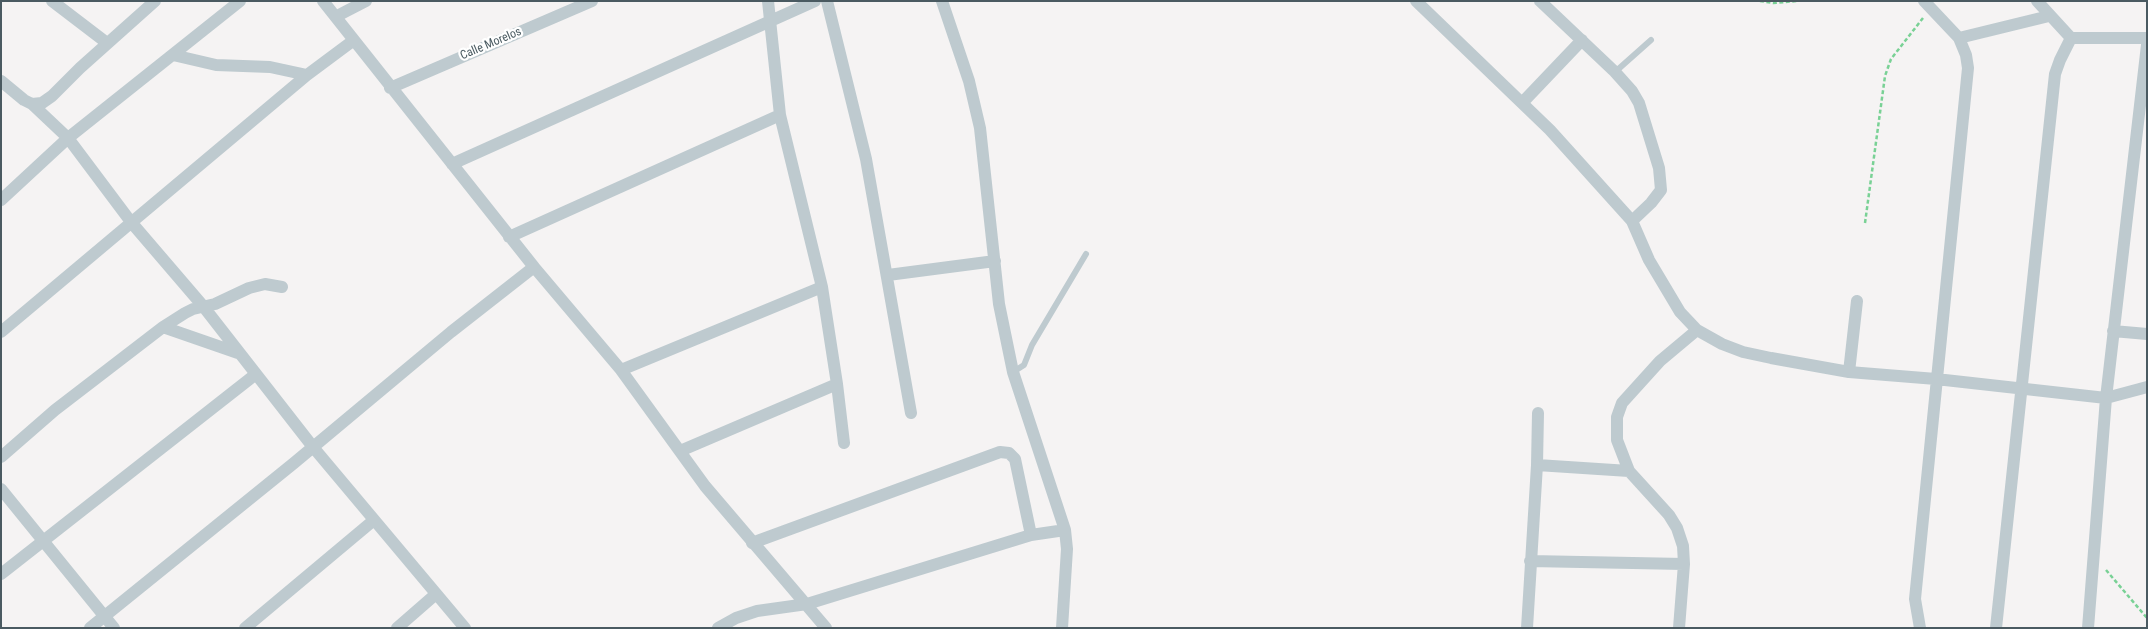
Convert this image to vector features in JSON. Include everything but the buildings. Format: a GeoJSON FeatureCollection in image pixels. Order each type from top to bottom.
{"type":"FeatureCollection","features":[{"type":"Feature","properties":{"kind":"street"},"geometry":{"type":"LineString","coordinates":[[52,1],[107,43]]}},
{"type":"Feature","properties":{"kind":"street"},"geometry":{"type":"LineString","coordinates":[[32,104],[42,103],[52,96],[107,43],[156,1]]}},
{"type":"Feature","properties":{"kind":"street"},"geometry":{"type":"LineString","coordinates":[[1,200],[68,138],[240,1]]}},
{"type":"Feature","properties":{"kind":"street"},"geometry":{"type":"LineString","coordinates":[[323,1],[337,16],[390,88],[534,267],[621,370],[705,486],[826,628]]}},
{"type":"Feature","properties":{"kind":"street"},"geometry":{"type":"LineString","coordinates":[[337,16],[366,1]]}},
{"type":"Feature","properties":{"kind":"street","name":"Calle Morelos"},"geometry":{"type":"LineString","coordinates":[[390,88],[592,1]]}},
{"type":"Feature","properties":{"kind":"street"},"geometry":{"type":"LineString","coordinates":[[768,1],[780,115],[822,287],[844,443]]}},
{"type":"Feature","properties":{"kind":"street"},"geometry":{"type":"LineString","coordinates":[[452,164],[815,1]]}},
{"type":"Feature","properties":{"kind":"street"},"geometry":{"type":"LineString","coordinates":[[827,1],[866,159],[911,412]]}},
{"type":"Feature","properties":{"kind":"street"},"geometry":{"type":"LineString","coordinates":[[942,1],[969,81],[980,128],[999,304],[1012,372],[1065,530],[1067,549],[1062,628]]}},
{"type":"Feature","properties":{"kind":"street"},"geometry":{"type":"LineString","coordinates":[[1416,1],[1550,130],[1632,221],[1649,260],[1676,306],[1697,330],[1722,344],[1742,352],[1848,372],[1936,378],[2106,398],[2147,387]]}},
{"type":"Feature","properties":{"kind":"street"},"geometry":{"type":"LineString","coordinates":[[2037,1],[2049,16],[2072,38],[2147,38]]}},
{"type":"Feature","properties":{"kind":"street"},"geometry":{"type":"LineString","coordinates":[[1548,4],[1615,72],[1632,91],[1638,103],[1662,180],[1662,190],[1632,221]]}},
{"type":"Feature","properties":{"kind":"street"},"geometry":{"type":"LineString","coordinates":[[1920,628],[1915,599],[1968,68],[1966,55],[1959,38],[1927,5]]}},
{"type":"Feature","properties":{"kind":"street"},"geometry":{"type":"LineString","coordinates":[[1959,38],[2049,16]]}},
{"type":"Feature","properties":{"kind":"street"},"geometry":{"type":"LineString","coordinates":[[1996,628],[2055,74],[2072,38]]}},
{"type":"Feature","properties":{"kind":"street"},"geometry":{"type":"LineString","coordinates":[[2,331],[307,75],[354,40]]}},
{"type":"Feature","properties":{"kind":"street"},"geometry":{"type":"LineString","coordinates":[[1522,103],[1582,40]]}},
{"type":"Feature","properties":{"kind":"street"},"geometry":{"type":"LineString","coordinates":[[2088,628],[2106,398],[2144,92],[2147,45]]}},
{"type":"Feature","properties":{"kind":"street"},"geometry":{"type":"LineString","coordinates":[[173,55],[216,65],[270,67],[307,75]]}},
{"type":"Feature","properties":{"kind":"street"},"geometry":{"type":"LineString","coordinates":[[1,81],[24,100],[32,104],[68,138],[130,222],[203,306],[313,448],[466,628]]}},
{"type":"Feature","properties":{"kind":"street"},"geometry":{"type":"LineString","coordinates":[[509,236],[780,115]]}},
{"type":"Feature","properties":{"kind":"street"},"geometry":{"type":"LineString","coordinates":[[888,275],[994,261]]}},
{"type":"Feature","properties":{"kind":"street"},"geometry":{"type":"LineString","coordinates":[[90,628],[313,448],[451,332],[534,267]]}},
{"type":"Feature","properties":{"kind":"street"},"geometry":{"type":"LineString","coordinates":[[1,457],[55,410],[163,327],[194,308],[215,304],[249,288],[265,284],[282,287]]}},
{"type":"Feature","properties":{"kind":"street"},"geometry":{"type":"LineString","coordinates":[[621,370],[822,287]]}},
{"type":"Feature","properties":{"kind":"street"},"geometry":{"type":"LineString","coordinates":[[1848,372],[1857,301]]}},
{"type":"Feature","properties":{"kind":"street"},"geometry":{"type":"LineString","coordinates":[[163,327],[238,352]]}},
{"type":"Feature","properties":{"kind":"street"},"geometry":{"type":"LineString","coordinates":[[1679,628],[1684,564],[1677,528],[1669,515],[1629,471],[1617,440],[1617,417],[1622,403],[1660,361],[1697,330]]}},
{"type":"Feature","properties":{"kind":"street"},"geometry":{"type":"LineString","coordinates":[[2113,331],[2147,334]]}},
{"type":"Feature","properties":{"kind":"street"},"geometry":{"type":"LineString","coordinates":[[1,574],[256,374]]}},
{"type":"Feature","properties":{"kind":"street"},"geometry":{"type":"LineString","coordinates":[[680,451],[837,384]]}},
{"type":"Feature","properties":{"kind":"street"},"geometry":{"type":"LineString","coordinates":[[1527,628],[1537,465],[1538,413]]}},
{"type":"Feature","properties":{"kind":"street"},"geometry":{"type":"LineString","coordinates":[[752,543],[1000,452],[1009,453],[1015,459],[1031,535]]}},
{"type":"Feature","properties":{"kind":"street"},"geometry":{"type":"LineString","coordinates":[[1537,465],[1629,471]]}},
{"type":"Feature","properties":{"kind":"street"},"geometry":{"type":"LineString","coordinates":[[1,489],[114,628]]}},
{"type":"Feature","properties":{"kind":"street"},"geometry":{"type":"LineString","coordinates":[[245,628],[374,520]]}},
{"type":"Feature","properties":{"kind":"street"},"geometry":{"type":"LineString","coordinates":[[718,628],[736,618],[757,611],[807,604],[1031,535],[1065,530]]}},
{"type":"Feature","properties":{"kind":"street"},"geometry":{"type":"LineString","coordinates":[[1530,561],[1684,564]]}},
{"type":"Feature","properties":{"kind":"street"},"geometry":{"type":"LineString","coordinates":[[397,628],[436,594]]}},
{"type":"Feature","properties":{"kind":"lane"},"geometry":{"type":"LineString","coordinates":[[1615,72],[1651,40]]}},
{"type":"Feature","properties":{"kind":"lane"},"geometry":{"type":"LineString","coordinates":[[1012,372],[1024,364],[1032,345],[1086,254]]}},
{"type":"Feature","properties":{"kind":"path"},"geometry":{"type":"LineString","coordinates":[[1760,1],[1773,3],[1797,1]]}},
{"type":"Feature","properties":{"kind":"path"},"geometry":{"type":"LineString","coordinates":[[1865,223],[1885,76],[1891,59],[1927,5]]}},
{"type":"Feature","properties":{"kind":"path"},"geometry":{"type":"LineString","coordinates":[[2094,555],[2147,618]]}}]}
